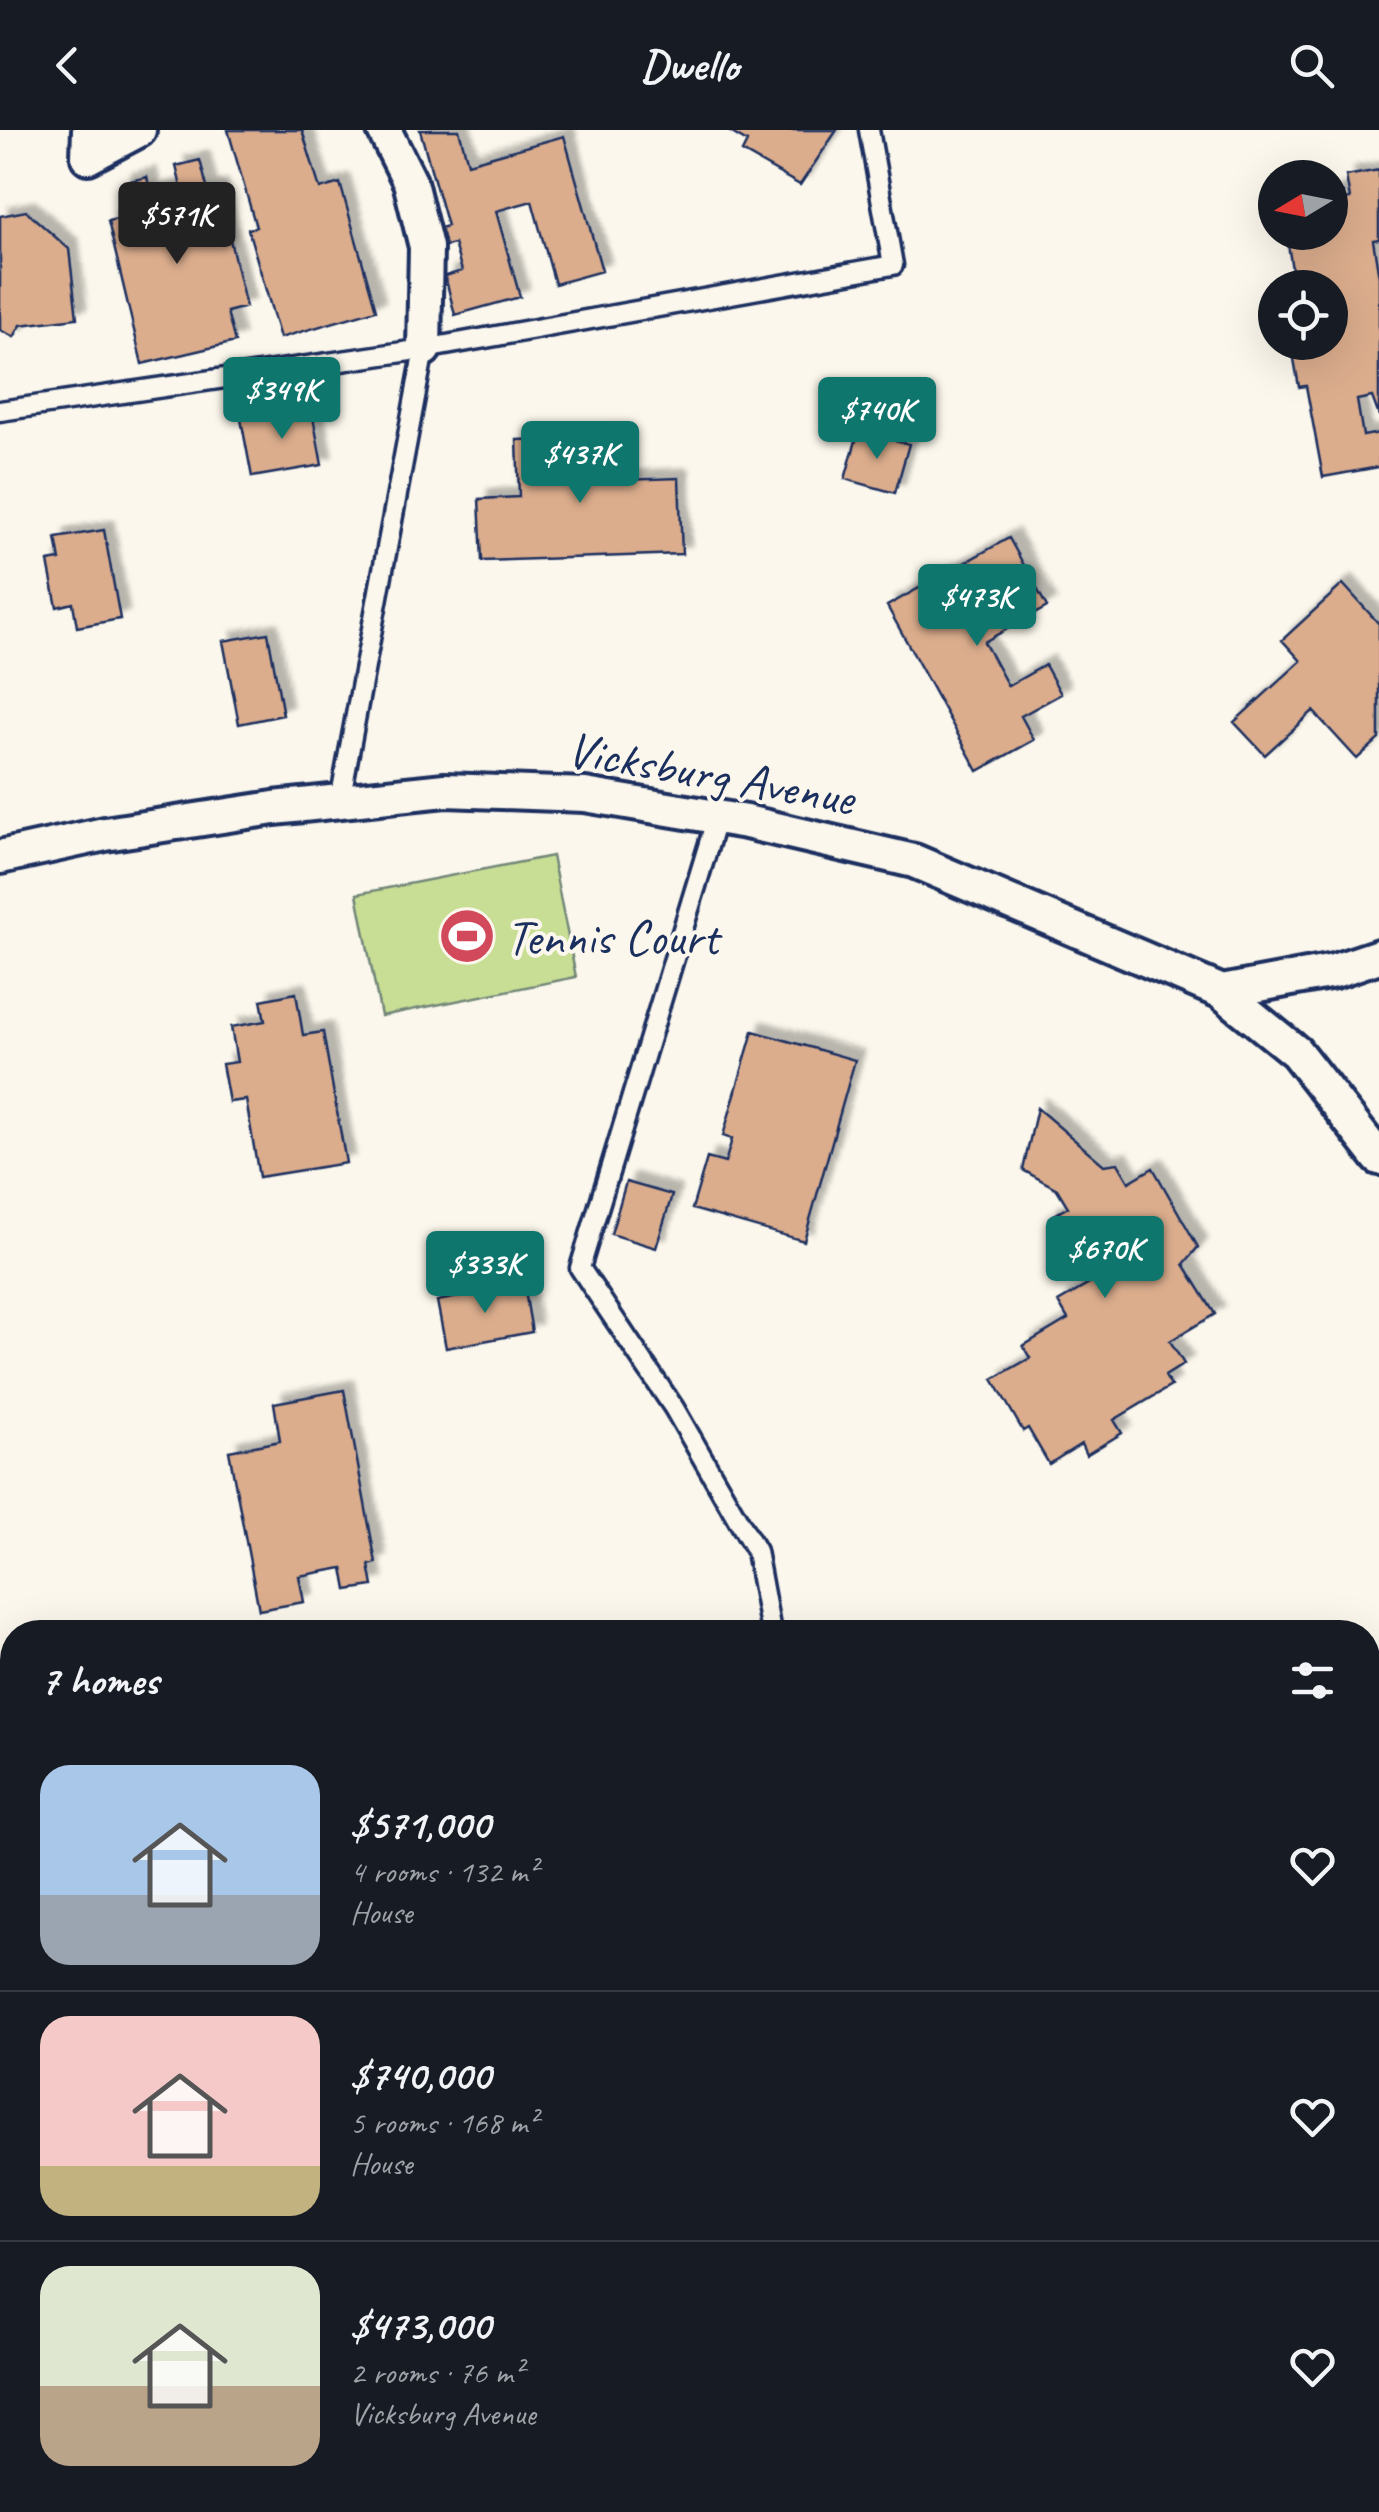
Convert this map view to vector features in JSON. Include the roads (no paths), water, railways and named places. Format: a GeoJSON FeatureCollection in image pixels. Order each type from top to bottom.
{"type":"FeatureCollection","features":[{"type":"Feature","properties":{"kind":"street"},"geometry":{"type":"LineString","coordinates":[[89,130],[88,157],[140,130]]}},
{"type":"Feature","properties":{"kind":"street"},"geometry":{"type":"LineString","coordinates":[[384,130],[410,182],[426,247],[424,348]]}},
{"type":"Feature","properties":{"kind":"street","name":"Vicksburg Avenue"},"geometry":{"type":"LineString","coordinates":[[0,857],[105,834],[444,790],[585,795],[717,817],[914,861],[1222,992],[1296,1052],[1379,1158]]}},
{"type":"Feature","properties":{"kind":"street"},"geometry":{"type":"LineString","coordinates":[[1222,992],[1334,972],[1379,956]]}},
{"type":"Feature","properties":{"kind":"lane"},"geometry":{"type":"LineString","coordinates":[[0,411],[424,348],[893,265],[869,130]]}},
{"type":"Feature","properties":{"kind":"lane"},"geometry":{"type":"LineString","coordinates":[[340,801],[424,348]]}},
{"type":"Feature","properties":{"kind":"lane"},"geometry":{"type":"LineString","coordinates":[[717,817],[580,1268],[674,1408],[756,1552],[769,1620]]}},
{"type":"Feature","properties":{"kind":"place","name":"Tennis Court"},"geometry":{"type":"Point","coordinates":[467,936]}}]}
